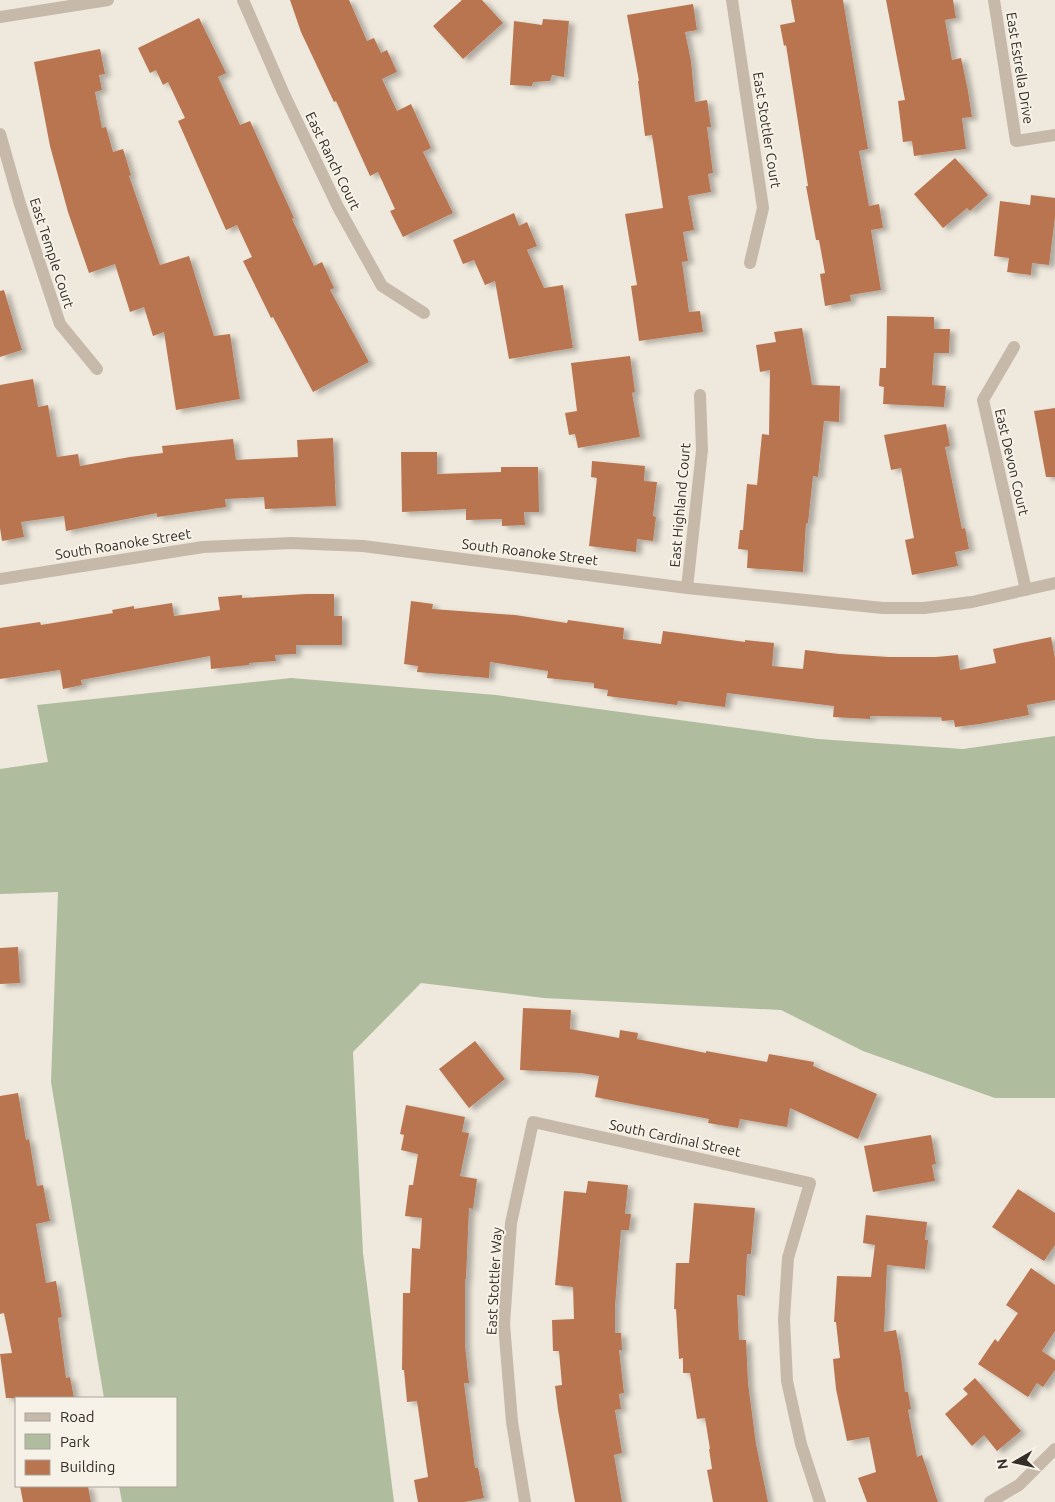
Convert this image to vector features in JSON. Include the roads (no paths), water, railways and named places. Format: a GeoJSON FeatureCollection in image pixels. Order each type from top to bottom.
{"type":"FeatureCollection","features":[{"type":"Feature","properties":{"kind":"street"},"geometry":{"type":"LineString","coordinates":[[0,17],[108,0]]}},
{"type":"Feature","properties":{"kind":"street","name":"East Ranch Court"},"geometry":{"type":"LineString","coordinates":[[243,0],[283,92],[338,206],[382,286],[424,313]]}},
{"type":"Feature","properties":{"kind":"street","name":"East Stottler Court"},"geometry":{"type":"LineString","coordinates":[[732,0],[764,208],[750,263]]}},
{"type":"Feature","properties":{"kind":"street","name":"East Estrella Drive"},"geometry":{"type":"LineString","coordinates":[[994,0],[1016,141],[1055,135]]}},
{"type":"Feature","properties":{"kind":"street","name":"East Temple Court"},"geometry":{"type":"LineString","coordinates":[[0,134],[20,204],[60,324],[97,369]]}},
{"type":"Feature","properties":{"kind":"street","name":"East Devon Court"},"geometry":{"type":"LineString","coordinates":[[1014,347],[983,400],[1026,590]]}},
{"type":"Feature","properties":{"kind":"street","name":"East Highland Court"},"geometry":{"type":"LineString","coordinates":[[687,588],[702,450],[700,395]]}},
{"type":"Feature","properties":{"kind":"street","name":"South Roanoke Street"},"geometry":{"type":"LineString","coordinates":[[0,579],[203,547],[291,543],[363,546],[687,588],[884,608],[924,608],[972,602],[1055,583]]}},
{"type":"Feature","properties":{"kind":"street","name":"South Cardinal Street"},"geometry":{"type":"LineString","coordinates":[[533,1122],[810,1183],[788,1258],[784,1319],[787,1381],[801,1444],[820,1502]]}},
{"type":"Feature","properties":{"kind":"street","name":"East Stottler Way"},"geometry":{"type":"LineString","coordinates":[[525,1502],[512,1422],[504,1324],[511,1223],[533,1122]]}},
{"type":"Feature","properties":{"kind":"street"},"geometry":{"type":"LineString","coordinates":[[990,1502],[1020,1484],[1055,1450]]}}]}
